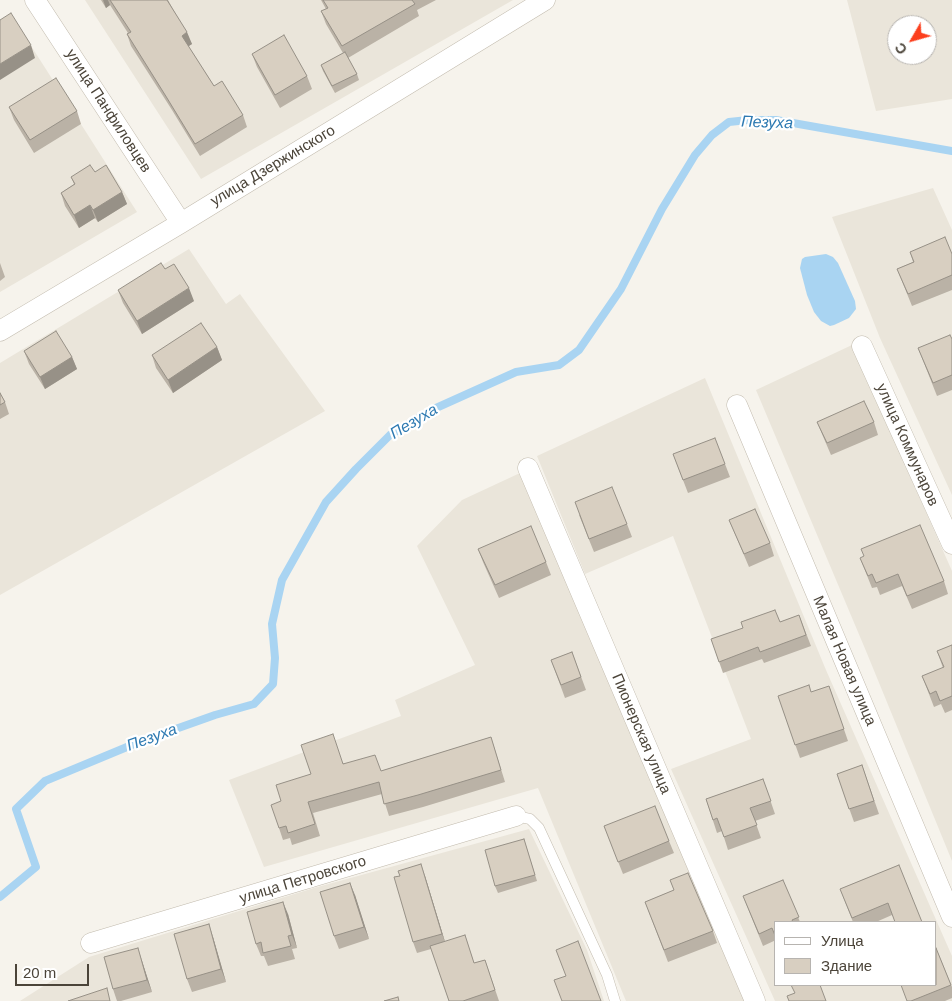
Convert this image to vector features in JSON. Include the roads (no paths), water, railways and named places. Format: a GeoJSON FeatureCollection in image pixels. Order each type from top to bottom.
{"type":"FeatureCollection","features":[{"type":"Feature","properties":{"kind":"street","name":"улица Панфиловцев"},"geometry":{"type":"LineString","coordinates":[[35,0],[181,223]]}},
{"type":"Feature","properties":{"kind":"street","name":"улица Дзержинского"},"geometry":{"type":"LineString","coordinates":[[0,331],[181,223],[545,0]]}},
{"type":"Feature","properties":{"kind":"street","name":"улица Коммунаров"},"geometry":{"type":"LineString","coordinates":[[862,346],[952,544]]}},
{"type":"Feature","properties":{"kind":"street","name":"Малая Новая улица"},"geometry":{"type":"LineString","coordinates":[[737,405],[952,917]]}},
{"type":"Feature","properties":{"kind":"street","name":"Пионерская улица"},"geometry":{"type":"LineString","coordinates":[[528,468],[755,1001]]}},
{"type":"Feature","properties":{"kind":"street","name":"улица Петровского"},"geometry":{"type":"LineString","coordinates":[[91,943],[516,816]]}},
{"type":"Feature","properties":{"kind":"lane"},"geometry":{"type":"LineString","coordinates":[[516,816],[530,819],[539,828],[607,975],[615,1001]]}},
{"type":"Feature","properties":{"kind":"water"},"geometry":{"type":"Polygon","coordinates":[[[826,254],[833,257],[838,263],[855,301],[856,309],[849,318],[830,326],[821,321],[814,312],[807,295],[800,268],[802,259],[805,257],[826,254]]]}},
{"type":"Feature","properties":{"kind":"waterway","name":"Пезуха"},"geometry":{"type":"LineString","coordinates":[[0,897],[36,867],[16,809],[45,781],[139,742],[215,715],[254,704],[273,684],[275,658],[272,624],[282,580],[326,502],[390,435],[436,408],[516,372],[559,365],[579,350],[621,289],[662,209],[695,155],[712,135],[729,122],[776,120],[952,151]]}}]}
